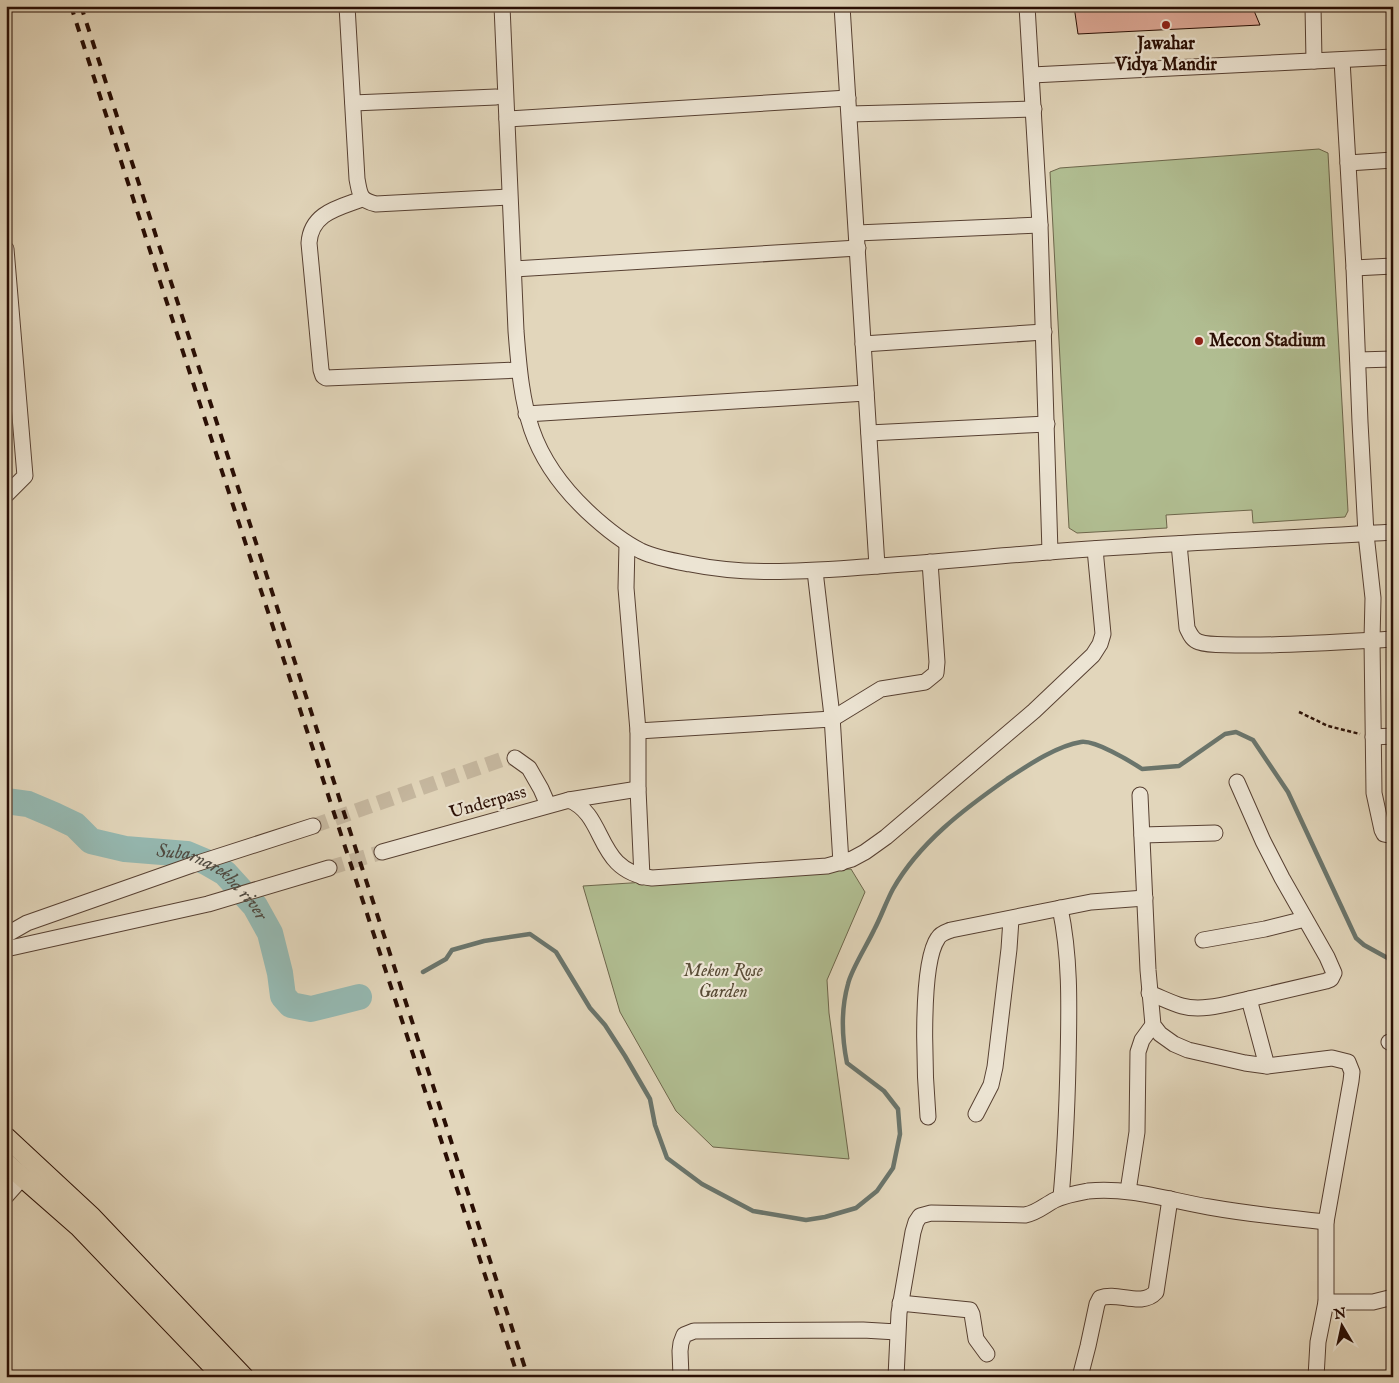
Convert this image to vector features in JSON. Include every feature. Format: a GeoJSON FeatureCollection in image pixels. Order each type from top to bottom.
{"type":"FeatureCollection","features":[{"type":"Feature","properties":{"kind":"main road"},"geometry":{"type":"LineString","coordinates":[[6,1138],[92,1217],[244,1377]]}},
{"type":"Feature","properties":{"kind":"main road"},"geometry":{"type":"LineString","coordinates":[[6,1164],[78,1226],[223,1377]]}},
{"type":"Feature","properties":{"kind":"street"},"geometry":{"type":"LineString","coordinates":[[347,6],[357,179],[362,198],[366,202],[376,204],[509,197]]}},
{"type":"Feature","properties":{"kind":"street"},"geometry":{"type":"LineString","coordinates":[[502,6],[509,197],[519,370],[526,414],[541,453],[572,497],[599,522],[628,544],[643,552],[669,560],[735,572],[767,572],[815,571],[1050,552],[1393,532]]}},
{"type":"Feature","properties":{"kind":"street"},"geometry":{"type":"LineString","coordinates":[[842,6],[877,566]]}},
{"type":"Feature","properties":{"kind":"street"},"geometry":{"type":"LineString","coordinates":[[1027,6],[1040,225],[1050,552]]}},
{"type":"Feature","properties":{"kind":"street"},"geometry":{"type":"LineString","coordinates":[[1313,6],[1314,60]]}},
{"type":"Feature","properties":{"kind":"street"},"geometry":{"type":"LineString","coordinates":[[1032,75],[1393,57]]}},
{"type":"Feature","properties":{"kind":"street"},"geometry":{"type":"LineString","coordinates":[[1342,60],[1366,534],[1373,598],[1374,793],[1380,824],[1384,834],[1393,836]]}},
{"type":"Feature","properties":{"kind":"street"},"geometry":{"type":"LineString","coordinates":[[353,103],[496,97]]}},
{"type":"Feature","properties":{"kind":"street"},"geometry":{"type":"LineString","coordinates":[[507,119],[848,98]]}},
{"type":"Feature","properties":{"kind":"street"},"geometry":{"type":"LineString","coordinates":[[850,114],[1034,109]]}},
{"type":"Feature","properties":{"kind":"street"},"geometry":{"type":"LineString","coordinates":[[1348,163],[1393,160]]}},
{"type":"Feature","properties":{"kind":"street"},"geometry":{"type":"LineString","coordinates":[[362,198],[320,217],[310,233],[309,243],[323,376],[326,378],[519,370]]}},
{"type":"Feature","properties":{"kind":"street"},"geometry":{"type":"LineString","coordinates":[[514,269],[1040,225]]}},
{"type":"Feature","properties":{"kind":"street"},"geometry":{"type":"LineString","coordinates":[[6,249],[25,476],[6,495]]}},
{"type":"Feature","properties":{"kind":"street"},"geometry":{"type":"LineString","coordinates":[[1354,268],[1393,266]]}},
{"type":"Feature","properties":{"kind":"street"},"geometry":{"type":"LineString","coordinates":[[863,344],[1044,332]]}},
{"type":"Feature","properties":{"kind":"street"},"geometry":{"type":"LineString","coordinates":[[1358,360],[1393,359]]}},
{"type":"Feature","properties":{"kind":"street"},"geometry":{"type":"LineString","coordinates":[[526,414],[866,392]]}},
{"type":"Feature","properties":{"kind":"street"},"geometry":{"type":"LineString","coordinates":[[869,433],[1047,424]]}},
{"type":"Feature","properties":{"kind":"street"},"geometry":{"type":"LineString","coordinates":[[628,544],[626,588],[638,731],[638,789],[642,877]]}},
{"type":"Feature","properties":{"kind":"street"},"geometry":{"type":"LineString","coordinates":[[1180,544],[1187,628],[1196,641],[1209,644],[1248,645],[1393,639]]}},
{"type":"Feature","properties":{"kind":"street"},"geometry":{"type":"LineString","coordinates":[[569,800],[580,805],[602,842],[621,866],[628,872],[642,877],[652,878],[809,868],[841,863],[865,852],[886,837],[1034,711],[1094,655],[1100,644],[1102,634],[1096,549]]}},
{"type":"Feature","properties":{"kind":"street"},"geometry":{"type":"LineString","coordinates":[[638,731],[832,719],[881,689],[925,682],[936,672],[930,562]]}},
{"type":"Feature","properties":{"kind":"street"},"geometry":{"type":"LineString","coordinates":[[815,571],[832,719],[841,863]]}},
{"type":"Feature","properties":{"kind":"street"},"geometry":{"type":"LineString","coordinates":[[1373,737],[1393,736]]}},
{"type":"Feature","properties":{"kind":"street","name":"Underpass"},"geometry":{"type":"LineString","coordinates":[[382,852],[548,805],[529,768],[515,758]]}},
{"type":"Feature","properties":{"kind":"street"},"geometry":{"type":"LineString","coordinates":[[1149,992],[1174,1004],[1191,1008],[1205,1007],[1326,982],[1334,976],[1334,969],[1263,840],[1237,782]]}},
{"type":"Feature","properties":{"kind":"street"},"geometry":{"type":"LineString","coordinates":[[548,805],[638,789]]}},
{"type":"Feature","properties":{"kind":"street"},"geometry":{"type":"LineString","coordinates":[[1140,795],[1149,992],[1153,1025],[1160,1034],[1174,1044],[1188,1050],[1267,1066],[1332,1058],[1348,1062],[1352,1072],[1326,1222],[1326,1302],[1318,1342],[1316,1377]]}},
{"type":"Feature","properties":{"kind":"street"},"geometry":{"type":"LineString","coordinates":[[6,935],[28,923],[313,826]]}},
{"type":"Feature","properties":{"kind":"street"},"geometry":{"type":"LineString","coordinates":[[1142,834],[1215,833]]}},
{"type":"Feature","properties":{"kind":"street"},"geometry":{"type":"LineString","coordinates":[[6,949],[208,904],[329,868]]}},
{"type":"Feature","properties":{"kind":"street"},"geometry":{"type":"LineString","coordinates":[[928,1117],[926,993],[930,963],[939,936],[944,932],[1060,908],[1106,900],[1145,898]]}},
{"type":"Feature","properties":{"kind":"street"},"geometry":{"type":"LineString","coordinates":[[1060,908],[1067,943],[1069,1027],[1061,1197]]}},
{"type":"Feature","properties":{"kind":"street"},"geometry":{"type":"LineString","coordinates":[[976,1114],[992,1085],[1010,949],[1011,919]]}},
{"type":"Feature","properties":{"kind":"street"},"geometry":{"type":"LineString","coordinates":[[1203,940],[1265,929],[1305,919]]}},
{"type":"Feature","properties":{"kind":"street"},"geometry":{"type":"LineString","coordinates":[[1249,999],[1267,1066]]}},
{"type":"Feature","properties":{"kind":"street"},"geometry":{"type":"LineString","coordinates":[[1128,1191],[1137,1132],[1138,1052],[1142,1040],[1153,1025]]}},
{"type":"Feature","properties":{"kind":"street"},"geometry":{"type":"LineString","coordinates":[[6,1196],[22,1178]]}},
{"type":"Feature","properties":{"kind":"street"},"geometry":{"type":"LineString","coordinates":[[896,1377],[900,1303],[913,1232],[920,1216],[931,1213],[1025,1215],[1038,1211],[1061,1197],[1087,1192],[1128,1191],[1208,1207],[1326,1222]]}},
{"type":"Feature","properties":{"kind":"street"},"geometry":{"type":"LineString","coordinates":[[1080,1377],[1100,1298],[1106,1296],[1144,1299],[1156,1292],[1170,1199]]}},
{"type":"Feature","properties":{"kind":"street"},"geometry":{"type":"LineString","coordinates":[[1326,1302],[1373,1302],[1393,1298]]}},
{"type":"Feature","properties":{"kind":"street"},"geometry":{"type":"LineString","coordinates":[[900,1303],[970,1310],[976,1339],[987,1354]]}},
{"type":"Feature","properties":{"kind":"street"},"geometry":{"type":"LineString","coordinates":[[681,1377],[681,1343],[684,1335],[694,1331],[863,1330],[897,1332]]}},
{"type":"Feature","properties":{"kind":"path"},"geometry":{"type":"LineString","coordinates":[[1299,712],[1328,726],[1373,737]]}},
{"type":"Feature","properties":{"kind":"green space","name":"Mecon Stadium"},"geometry":{"type":"Polygon","coordinates":[[[1319,149],[1328,153],[1348,511],[1345,517],[1253,523],[1252,510],[1166,515],[1167,528],[1077,533],[1069,528],[1050,172],[1060,168],[1319,149]]]}},
{"type":"Feature","properties":{"kind":"green space","name":"Mekon Rose Garden"},"geometry":{"type":"Polygon","coordinates":[[[851,869],[865,892],[827,980],[829,1013],[849,1159],[713,1147],[676,1111],[620,1012],[583,886],[851,869]]]}},
{"type":"Feature","properties":{"kind":"building"},"geometry":{"type":"Polygon","coordinates":[[[1074,6],[1252,6],[1260,25],[1078,34],[1074,6]]]}},
{"type":"Feature","properties":{"kind":"waterway"},"geometry":{"type":"LineString","coordinates":[[423,972],[446,959],[452,950],[484,941],[530,934],[556,952],[590,1008],[605,1025],[625,1056],[650,1099],[655,1125],[667,1158],[702,1184],[753,1211],[806,1220],[825,1217],[856,1208],[877,1191],[893,1168],[900,1134],[898,1109],[884,1091],[847,1063],[843,1024],[844,1003],[850,978],[893,889],[904,872],[929,842],[959,815],[1007,779],[1042,757],[1071,744],[1081,742],[1095,744],[1142,769],[1179,766],[1225,734],[1236,732],[1253,740],[1288,792],[1356,938],[1364,945],[1393,961]]}},
{"type":"Feature","properties":{"kind":"waterway","name":"Subarnarekha river"},"geometry":{"type":"LineString","coordinates":[[6,801],[28,804],[54,815],[75,825],[91,841],[125,849],[187,854],[206,862],[225,873],[255,906],[270,933],[280,973],[283,996],[291,1005],[311,1009],[359,997]]}},
{"type":"Feature","properties":{"kind":"tunnel"},"geometry":{"type":"LineString","coordinates":[[313,826],[506,758],[515,758]]}},
{"type":"Feature","properties":{"kind":"tunnel"},"geometry":{"type":"LineString","coordinates":[[329,868],[382,852]]}},
{"type":"Feature","properties":{"kind":"railway"},"geometry":{"type":"LineString","coordinates":[[71,6],[518,1377]]}},
{"type":"Feature","properties":{"kind":"railway"},"geometry":{"type":"LineString","coordinates":[[81,6],[528,1377]]}},
{"type":"Feature","properties":{"kind":"place","name":"Jawahar Vidya Mandir"},"geometry":{"type":"Point","coordinates":[1166,25]}},
{"type":"Feature","properties":{"kind":"place","name":"Mecon Stadium"},"geometry":{"type":"Point","coordinates":[1199,341]}}]}
